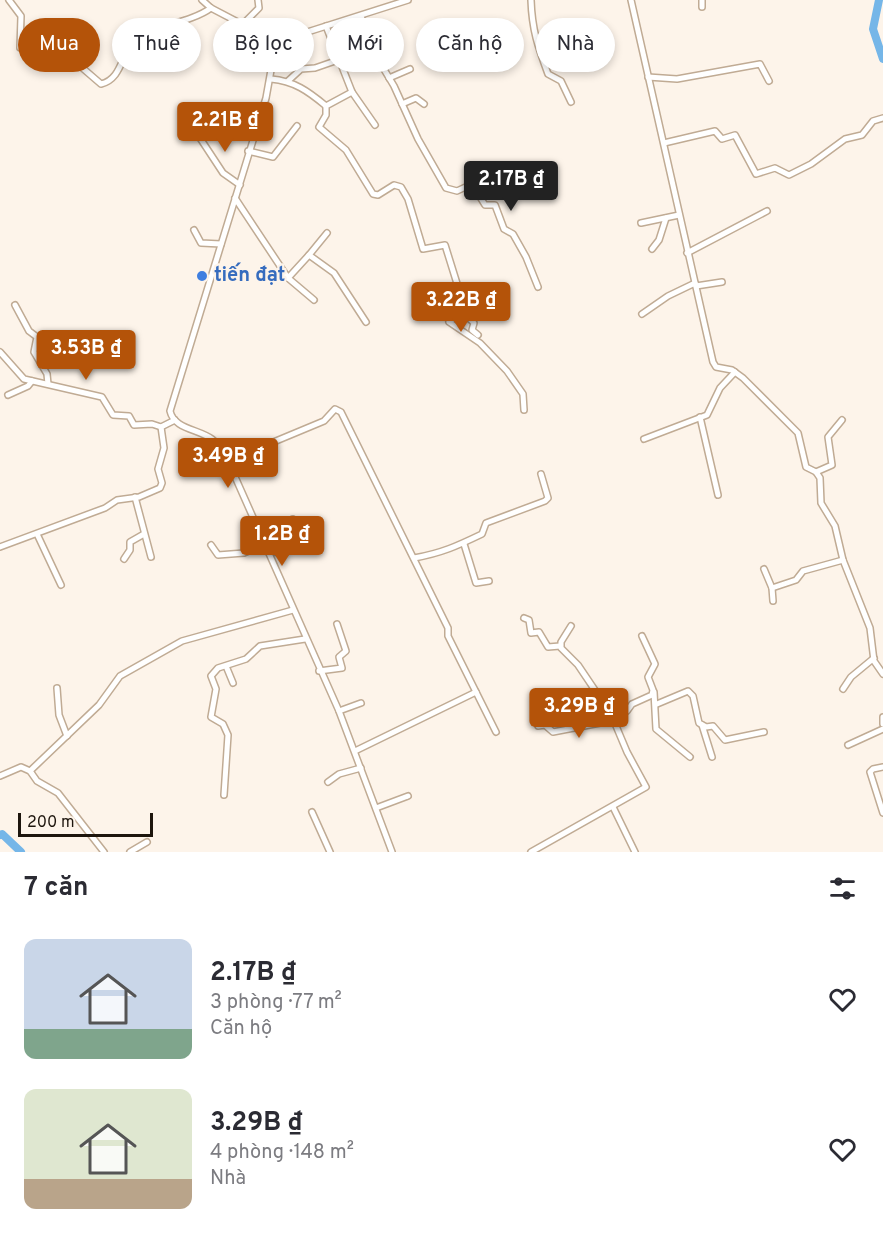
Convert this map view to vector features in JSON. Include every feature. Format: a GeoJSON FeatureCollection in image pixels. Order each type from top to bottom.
{"type":"FeatureCollection","features":[{"type":"Feature","properties":{"kind":"street"},"geometry":{"type":"LineString","coordinates":[[9,0],[21,16],[20,48],[47,46],[72,59],[99,84],[107,82],[117,72]]}},
{"type":"Feature","properties":{"kind":"street"},"geometry":{"type":"LineString","coordinates":[[202,0],[211,8],[231,18]]}},
{"type":"Feature","properties":{"kind":"street"},"geometry":{"type":"LineString","coordinates":[[249,18],[259,8],[260,0]]}},
{"type":"Feature","properties":{"kind":"street"},"geometry":{"type":"LineString","coordinates":[[355,18],[396,2],[408,0]]}},
{"type":"Feature","properties":{"kind":"street"},"geometry":{"type":"LineString","coordinates":[[531,0],[536,45],[542,51],[548,74],[562,83],[571,102]]}},
{"type":"Feature","properties":{"kind":"street"},"geometry":{"type":"LineString","coordinates":[[631,0],[712,362],[716,367],[735,372],[795,427],[801,437],[805,464],[816,472],[821,482],[821,503],[835,526],[843,560],[870,628],[874,658],[883,674]]}},
{"type":"Feature","properties":{"kind":"street"},"geometry":{"type":"LineString","coordinates":[[702,0],[702,7]]}},
{"type":"Feature","properties":{"kind":"street"},"geometry":{"type":"LineString","coordinates":[[196,18],[211,8]]}},
{"type":"Feature","properties":{"kind":"street"},"geometry":{"type":"LineString","coordinates":[[362,16],[373,51],[446,188],[457,191],[472,184],[485,205],[495,205],[504,229],[513,234],[526,257],[538,287]]}},
{"type":"Feature","properties":{"kind":"street"},"geometry":{"type":"LineString","coordinates":[[314,30],[326,26]]}},
{"type":"Feature","properties":{"kind":"street"},"geometry":{"type":"LineString","coordinates":[[288,81],[301,69],[326,64]]}},
{"type":"Feature","properties":{"kind":"street"},"geometry":{"type":"LineString","coordinates":[[648,77],[675,80],[760,64],[770,81]]}},
{"type":"Feature","properties":{"kind":"street"},"geometry":{"type":"LineString","coordinates":[[389,78],[410,69]]}},
{"type":"Feature","properties":{"kind":"street"},"geometry":{"type":"LineString","coordinates":[[272,72],[240,185],[170,411],[175,420],[217,443],[228,461],[292,610],[339,711],[392,852]]}},
{"type":"Feature","properties":{"kind":"street"},"geometry":{"type":"LineString","coordinates":[[345,72],[352,92],[375,125]]}},
{"type":"Feature","properties":{"kind":"street"},"geometry":{"type":"LineString","coordinates":[[271,79],[288,81],[309,92],[326,106]]}},
{"type":"Feature","properties":{"kind":"street"},"geometry":{"type":"LineString","coordinates":[[326,106],[352,92]]}},
{"type":"Feature","properties":{"kind":"street"},"geometry":{"type":"LineString","coordinates":[[402,104],[416,98],[424,104]]}},
{"type":"Feature","properties":{"kind":"street"},"geometry":{"type":"LineString","coordinates":[[326,106],[326,115],[319,127],[346,150],[371,192],[378,195],[397,185],[403,190],[420,250],[443,244],[446,247],[464,304],[462,312],[450,319],[450,324],[480,343],[507,371],[524,395],[524,410]]}},
{"type":"Feature","properties":{"kind":"street"},"geometry":{"type":"LineString","coordinates":[[664,143],[715,131],[722,139],[735,135],[756,174],[775,168],[789,175],[811,164],[845,139],[862,135],[873,121],[883,118]]}},
{"type":"Feature","properties":{"kind":"street"},"geometry":{"type":"LineString","coordinates":[[248,151],[273,157],[297,126]]}},
{"type":"Feature","properties":{"kind":"street"},"geometry":{"type":"LineString","coordinates":[[198,135],[223,173],[240,185]]}},
{"type":"Feature","properties":{"kind":"street"},"geometry":{"type":"LineString","coordinates":[[235,198],[288,278],[314,300]]}},
{"type":"Feature","properties":{"kind":"street"},"geometry":{"type":"LineString","coordinates":[[687,253],[766,211]]}},
{"type":"Feature","properties":{"kind":"street"},"geometry":{"type":"LineString","coordinates":[[641,223],[680,215]]}},
{"type":"Feature","properties":{"kind":"street"},"geometry":{"type":"LineString","coordinates":[[652,249],[660,240],[666,218]]}},
{"type":"Feature","properties":{"kind":"street"},"geometry":{"type":"LineString","coordinates":[[194,230],[201,243],[221,244]]}},
{"type":"Feature","properties":{"kind":"street"},"geometry":{"type":"LineString","coordinates":[[288,278],[327,233]]}},
{"type":"Feature","properties":{"kind":"street"},"geometry":{"type":"LineString","coordinates":[[309,255],[334,273],[366,322]]}},
{"type":"Feature","properties":{"kind":"street"},"geometry":{"type":"LineString","coordinates":[[642,314],[668,296],[696,284],[722,282]]}},
{"type":"Feature","properties":{"kind":"street"},"geometry":{"type":"LineString","coordinates":[[15,305],[29,332],[37,337],[34,352],[46,374],[48,384]]}},
{"type":"Feature","properties":{"kind":"street"},"geometry":{"type":"LineString","coordinates":[[462,312],[474,323],[472,330],[478,335]]}},
{"type":"Feature","properties":{"kind":"street"},"geometry":{"type":"LineString","coordinates":[[0,352],[21,377],[102,397],[113,415],[127,415],[134,425],[152,424],[161,427],[175,420]]}},
{"type":"Feature","properties":{"kind":"street"},"geometry":{"type":"LineString","coordinates":[[644,439],[708,414],[720,388],[735,372]]}},
{"type":"Feature","properties":{"kind":"street"},"geometry":{"type":"LineString","coordinates":[[8,395],[28,386],[32,381]]}},
{"type":"Feature","properties":{"kind":"street"},"geometry":{"type":"LineString","coordinates":[[228,461],[324,420],[332,411],[339,410],[414,558],[496,732]]}},
{"type":"Feature","properties":{"kind":"street"},"geometry":{"type":"LineString","coordinates":[[700,417],[718,495]]}},
{"type":"Feature","properties":{"kind":"street"},"geometry":{"type":"LineString","coordinates":[[816,472],[832,465],[828,436],[842,420]]}},
{"type":"Feature","properties":{"kind":"street"},"geometry":{"type":"LineString","coordinates":[[0,547],[105,508],[117,500],[135,497],[161,487],[158,469],[164,448],[161,427]]}},
{"type":"Feature","properties":{"kind":"street"},"geometry":{"type":"LineString","coordinates":[[414,558],[444,553],[464,544],[470,538],[481,535],[486,523],[546,501],[541,474]]}},
{"type":"Feature","properties":{"kind":"street"},"geometry":{"type":"LineString","coordinates":[[135,497],[151,557]]}},
{"type":"Feature","properties":{"kind":"street"},"geometry":{"type":"LineString","coordinates":[[260,534],[293,519],[309,543]]}},
{"type":"Feature","properties":{"kind":"street"},"geometry":{"type":"LineString","coordinates":[[37,534],[61,585]]}},
{"type":"Feature","properties":{"kind":"street"},"geometry":{"type":"LineString","coordinates":[[124,559],[130,550],[130,542],[144,534]]}},
{"type":"Feature","properties":{"kind":"street"},"geometry":{"type":"LineString","coordinates":[[464,544],[477,584],[489,581]]}},
{"type":"Feature","properties":{"kind":"street"},"geometry":{"type":"LineString","coordinates":[[211,545],[218,555],[244,553],[265,546],[283,555],[292,547]]}},
{"type":"Feature","properties":{"kind":"street"},"geometry":{"type":"LineString","coordinates":[[772,588],[796,580],[803,572],[843,560]]}},
{"type":"Feature","properties":{"kind":"street"},"geometry":{"type":"LineString","coordinates":[[764,569],[772,588],[773,601]]}},
{"type":"Feature","properties":{"kind":"street"},"geometry":{"type":"LineString","coordinates":[[30,771],[102,702],[117,678],[182,641],[292,610]]}},
{"type":"Feature","properties":{"kind":"street"},"geometry":{"type":"LineString","coordinates":[[525,618],[529,620],[531,633],[539,632],[548,647],[560,646]]}},
{"type":"Feature","properties":{"kind":"street"},"geometry":{"type":"LineString","coordinates":[[320,671],[342,668],[339,657],[346,651],[337,624]]}},
{"type":"Feature","properties":{"kind":"street"},"geometry":{"type":"LineString","coordinates":[[560,646],[571,626]]}},
{"type":"Feature","properties":{"kind":"street"},"geometry":{"type":"LineString","coordinates":[[642,636],[655,664],[648,677],[657,704],[656,729],[690,758]]}},
{"type":"Feature","properties":{"kind":"street"},"geometry":{"type":"LineString","coordinates":[[224,795],[228,735],[223,724],[211,717],[216,689],[210,678],[218,668],[244,660],[260,646],[305,639]]}},
{"type":"Feature","properties":{"kind":"street"},"geometry":{"type":"LineString","coordinates":[[531,852],[645,790],[646,785],[627,752],[613,717],[578,665],[566,656],[560,646]]}},
{"type":"Feature","properties":{"kind":"street"},"geometry":{"type":"LineString","coordinates":[[843,689],[851,677],[874,658]]}},
{"type":"Feature","properties":{"kind":"street"},"geometry":{"type":"LineString","coordinates":[[226,666],[233,683]]}},
{"type":"Feature","properties":{"kind":"street"},"geometry":{"type":"LineString","coordinates":[[57,688],[60,703],[59,715],[67,736]]}},
{"type":"Feature","properties":{"kind":"street"},"geometry":{"type":"LineString","coordinates":[[355,751],[476,692]]}},
{"type":"Feature","properties":{"kind":"street"},"geometry":{"type":"LineString","coordinates":[[538,726],[545,725],[553,732],[597,724],[627,711],[632,704],[654,692]]}},
{"type":"Feature","properties":{"kind":"street"},"geometry":{"type":"LineString","coordinates":[[657,704],[689,692],[712,757]]}},
{"type":"Feature","properties":{"kind":"street"},"geometry":{"type":"LineString","coordinates":[[339,711],[361,703]]}},
{"type":"Feature","properties":{"kind":"street"},"geometry":{"type":"LineString","coordinates":[[883,717],[883,724]]}},
{"type":"Feature","properties":{"kind":"street"},"geometry":{"type":"LineString","coordinates":[[702,725],[713,726],[726,740],[764,732]]}},
{"type":"Feature","properties":{"kind":"street"},"geometry":{"type":"LineString","coordinates":[[848,745],[883,729]]}},
{"type":"Feature","properties":{"kind":"street"},"geometry":{"type":"LineString","coordinates":[[1,775],[21,767],[30,771],[37,782],[58,793],[104,852]]}},
{"type":"Feature","properties":{"kind":"street"},"geometry":{"type":"LineString","coordinates":[[883,767],[870,772],[883,813]]}},
{"type":"Feature","properties":{"kind":"street"},"geometry":{"type":"LineString","coordinates":[[328,782],[339,774],[361,768]]}},
{"type":"Feature","properties":{"kind":"street"},"geometry":{"type":"LineString","coordinates":[[376,808],[408,796]]}},
{"type":"Feature","properties":{"kind":"street"},"geometry":{"type":"LineString","coordinates":[[613,807],[635,852]]}},
{"type":"Feature","properties":{"kind":"street"},"geometry":{"type":"LineString","coordinates":[[312,812],[330,852]]}},
{"type":"Feature","properties":{"kind":"street"},"geometry":{"type":"LineString","coordinates":[[130,852],[147,842]]}},
{"type":"Feature","properties":{"kind":"waterway"},"geometry":{"type":"LineString","coordinates":[[879,0],[873,29],[883,59]]}},
{"type":"Feature","properties":{"kind":"waterway"},"geometry":{"type":"LineString","coordinates":[[0,835],[2,834],[21,852]]}},
{"type":"Feature","properties":{"kind":"place","name":"tiến đạt"},"geometry":{"type":"Point","coordinates":[202,276]}}]}
